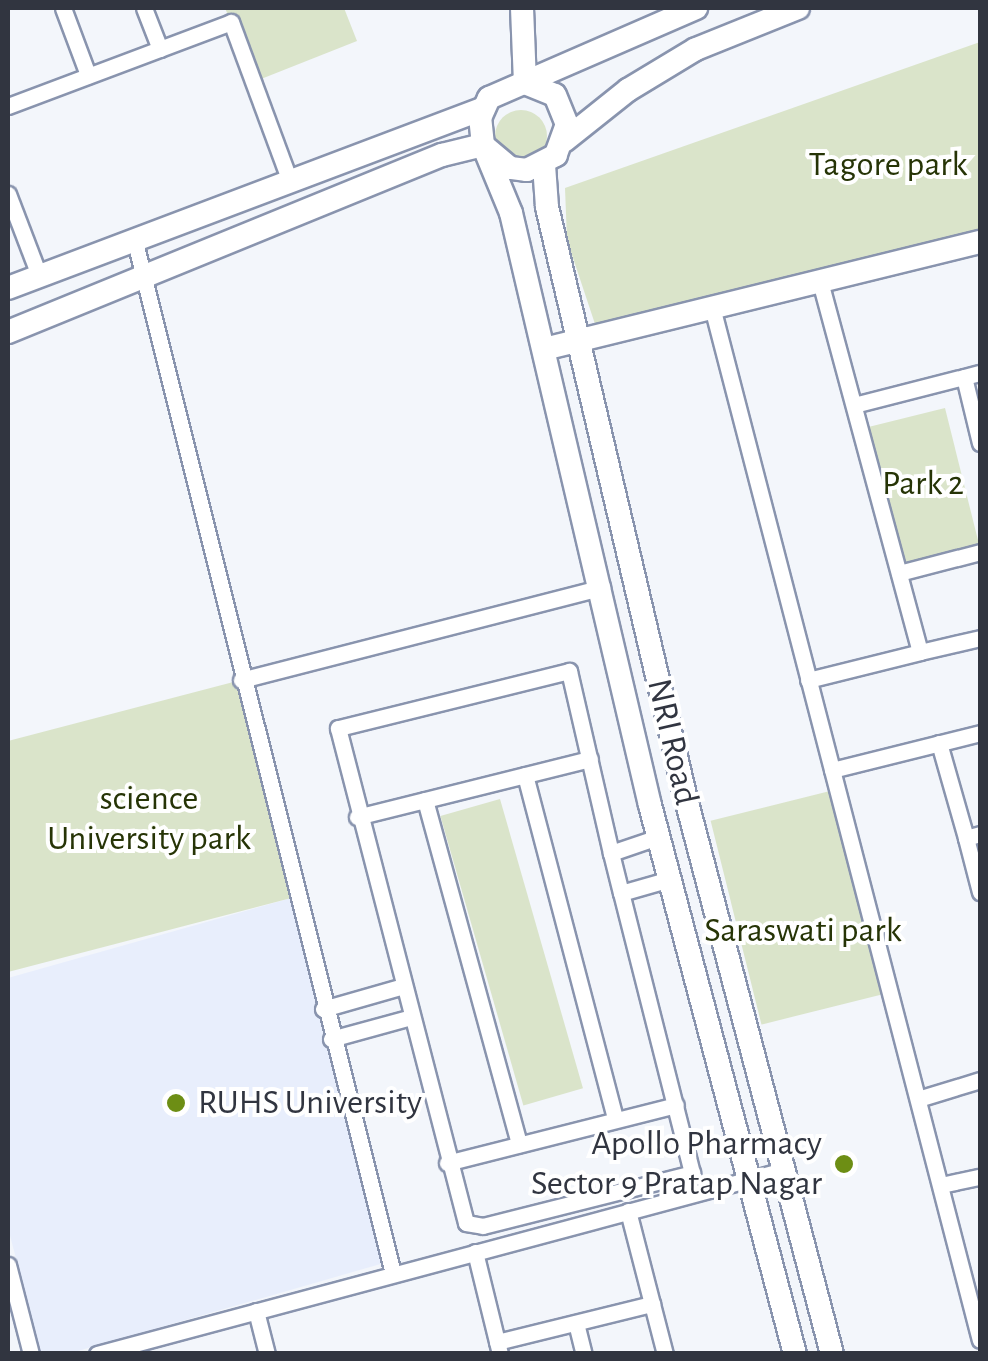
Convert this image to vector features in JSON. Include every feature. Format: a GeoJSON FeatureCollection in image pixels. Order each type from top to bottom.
{"type":"FeatureCollection","features":[{"type":"Feature","properties":{"kind":"street"},"geometry":{"type":"LineString","coordinates":[[64,8],[88,75]]}},
{"type":"Feature","properties":{"kind":"street"},"geometry":{"type":"LineString","coordinates":[[144,8],[160,48]]}},
{"type":"Feature","properties":{"kind":"street"},"geometry":{"type":"LineString","coordinates":[[482,109],[483,145],[510,168],[544,164],[564,141],[628,90],[696,49],[798,8]]}},
{"type":"Feature","properties":{"kind":"street"},"geometry":{"type":"LineString","coordinates":[[8,288],[482,109],[498,89],[566,66],[687,9]]}},
{"type":"Feature","properties":{"kind":"street"},"geometry":{"type":"LineString","coordinates":[[524,13],[525,83]]}},
{"type":"Feature","properties":{"kind":"street"},"geometry":{"type":"LineString","coordinates":[[524,13],[548,59],[566,66]]}},
{"type":"Feature","properties":{"kind":"street"},"geometry":{"type":"LineString","coordinates":[[8,106],[160,48],[226,15],[289,179]]}},
{"type":"Feature","properties":{"kind":"street"},"geometry":{"type":"LineString","coordinates":[[525,83],[555,95],[567,124],[564,141]]}},
{"type":"Feature","properties":{"kind":"street"},"geometry":{"type":"LineString","coordinates":[[8,332],[442,155],[483,145]]}},
{"type":"Feature","properties":{"kind":"street","name":"NRI Road"},"geometry":{"type":"LineString","coordinates":[[483,145],[511,213],[658,837],[795,1354]]}},
{"type":"Feature","properties":{"kind":"street","name":"NRI Road"},"geometry":{"type":"LineString","coordinates":[[544,164],[547,208],[686,800],[832,1354]]}},
{"type":"Feature","properties":{"kind":"street"},"geometry":{"type":"LineString","coordinates":[[8,194],[39,274]]}},
{"type":"Feature","properties":{"kind":"street"},"geometry":{"type":"LineString","coordinates":[[134,238],[241,680],[393,1274]]}},
{"type":"Feature","properties":{"kind":"street"},"geometry":{"type":"LineString","coordinates":[[544,349],[980,242]]}},
{"type":"Feature","properties":{"kind":"street"},"geometry":{"type":"LineString","coordinates":[[820,281],[920,652]]}},
{"type":"Feature","properties":{"kind":"street"},"geometry":{"type":"LineString","coordinates":[[712,307],[980,1340]]}},
{"type":"Feature","properties":{"kind":"street"},"geometry":{"type":"LineString","coordinates":[[854,406],[972,375],[980,443]]}},
{"type":"Feature","properties":{"kind":"street"},"geometry":{"type":"LineString","coordinates":[[899,573],[980,552]]}},
{"type":"Feature","properties":{"kind":"street"},"geometry":{"type":"LineString","coordinates":[[241,680],[602,587]]}},
{"type":"Feature","properties":{"kind":"street"},"geometry":{"type":"LineString","coordinates":[[808,680],[980,638]]}},
{"type":"Feature","properties":{"kind":"street"},"geometry":{"type":"LineString","coordinates":[[569,671],[590,758],[692,1174],[475,1227],[466,1223],[447,1163],[357,817],[338,728],[569,671]]}},
{"type":"Feature","properties":{"kind":"street"},"geometry":{"type":"LineString","coordinates":[[832,770],[980,733]]}},
{"type":"Feature","properties":{"kind":"street"},"geometry":{"type":"LineString","coordinates":[[940,743],[973,836],[980,892]]}},
{"type":"Feature","properties":{"kind":"street"},"geometry":{"type":"LineString","coordinates":[[357,817],[590,758]]}},
{"type":"Feature","properties":{"kind":"street"},"geometry":{"type":"LineString","coordinates":[[525,775],[614,1118]]}},
{"type":"Feature","properties":{"kind":"street"},"geometry":{"type":"LineString","coordinates":[[425,800],[519,1144]]}},
{"type":"Feature","properties":{"kind":"street"},"geometry":{"type":"LineString","coordinates":[[610,852],[658,837]]}},
{"type":"Feature","properties":{"kind":"street"},"geometry":{"type":"LineString","coordinates":[[622,893],[670,879]]}},
{"type":"Feature","properties":{"kind":"street"},"geometry":{"type":"LineString","coordinates":[[324,1009],[400,987]]}},
{"type":"Feature","properties":{"kind":"street"},"geometry":{"type":"LineString","coordinates":[[331,1039],[408,1018]]}},
{"type":"Feature","properties":{"kind":"street"},"geometry":{"type":"LineString","coordinates":[[918,1099],[980,1080]]}},
{"type":"Feature","properties":{"kind":"street"},"geometry":{"type":"LineString","coordinates":[[447,1163],[676,1105]]}},
{"type":"Feature","properties":{"kind":"street"},"geometry":{"type":"LineString","coordinates":[[97,1354],[784,1170]]}},
{"type":"Feature","properties":{"kind":"street"},"geometry":{"type":"LineString","coordinates":[[941,1186],[980,1176]]}},
{"type":"Feature","properties":{"kind":"street"},"geometry":{"type":"LineString","coordinates":[[628,1211],[665,1354]]}},
{"type":"Feature","properties":{"kind":"street"},"geometry":{"type":"LineString","coordinates":[[475,1252],[499,1348],[652,1304]]}},
{"type":"Feature","properties":{"kind":"street"},"geometry":{"type":"LineString","coordinates":[[8,1265],[30,1354]]}},
{"type":"Feature","properties":{"kind":"street"},"geometry":{"type":"LineString","coordinates":[[256,1311],[267,1354]]}},
{"type":"Feature","properties":{"kind":"street"},"geometry":{"type":"LineString","coordinates":[[576,1323],[584,1354]]}},
{"type":"Feature","properties":{"kind":"street"},"geometry":{"type":"LineString","coordinates":[[166,1335],[171,1354]]}},
{"type":"Feature","properties":{"kind":"shaded area","name":"RUHS University"},"geometry":{"type":"Polygon","coordinates":[[[295,897],[384,1263],[71,1353],[41,1353],[8,1228],[8,978],[295,897]]]}},
{"type":"Feature","properties":{"kind":"green space"},"geometry":{"type":"Polygon","coordinates":[[[225,8],[344,8],[357,41],[256,81],[225,8]]]}},
{"type":"Feature","properties":{"kind":"green space","name":"Tagore park"},"geometry":{"type":"Polygon","coordinates":[[[980,42],[980,230],[595,324],[567,240],[565,188],[980,42]]]}},
{"type":"Feature","properties":{"kind":"green space"},"geometry":{"type":"Polygon","coordinates":[[[521,110],[539,118],[547,136],[539,154],[521,162],[503,154],[495,136],[503,118],[521,110]]]}},
{"type":"Feature","properties":{"kind":"green space","name":"Park 2"},"geometry":{"type":"Polygon","coordinates":[[[945,408],[980,552],[902,571],[866,428],[945,408]]]}},
{"type":"Feature","properties":{"kind":"green space","name":"science University park"},"geometry":{"type":"Polygon","coordinates":[[[241,680],[295,897],[8,972],[8,741],[241,680]]]}},
{"type":"Feature","properties":{"kind":"green space","name":"Saraswati park"},"geometry":{"type":"Polygon","coordinates":[[[830,791],[881,995],[761,1025],[711,821],[830,791]]]}},
{"type":"Feature","properties":{"kind":"green space"},"geometry":{"type":"Polygon","coordinates":[[[500,799],[583,1088],[523,1105],[440,816],[500,799]]]}},
{"type":"Feature","properties":{"kind":"place","name":"RUHS University"},"geometry":{"type":"Point","coordinates":[176,1103]}},
{"type":"Feature","properties":{"kind":"place","name":"Apollo Pharmacy Sector 9 Pratap Nagar"},"geometry":{"type":"Point","coordinates":[844,1164]}}]}
